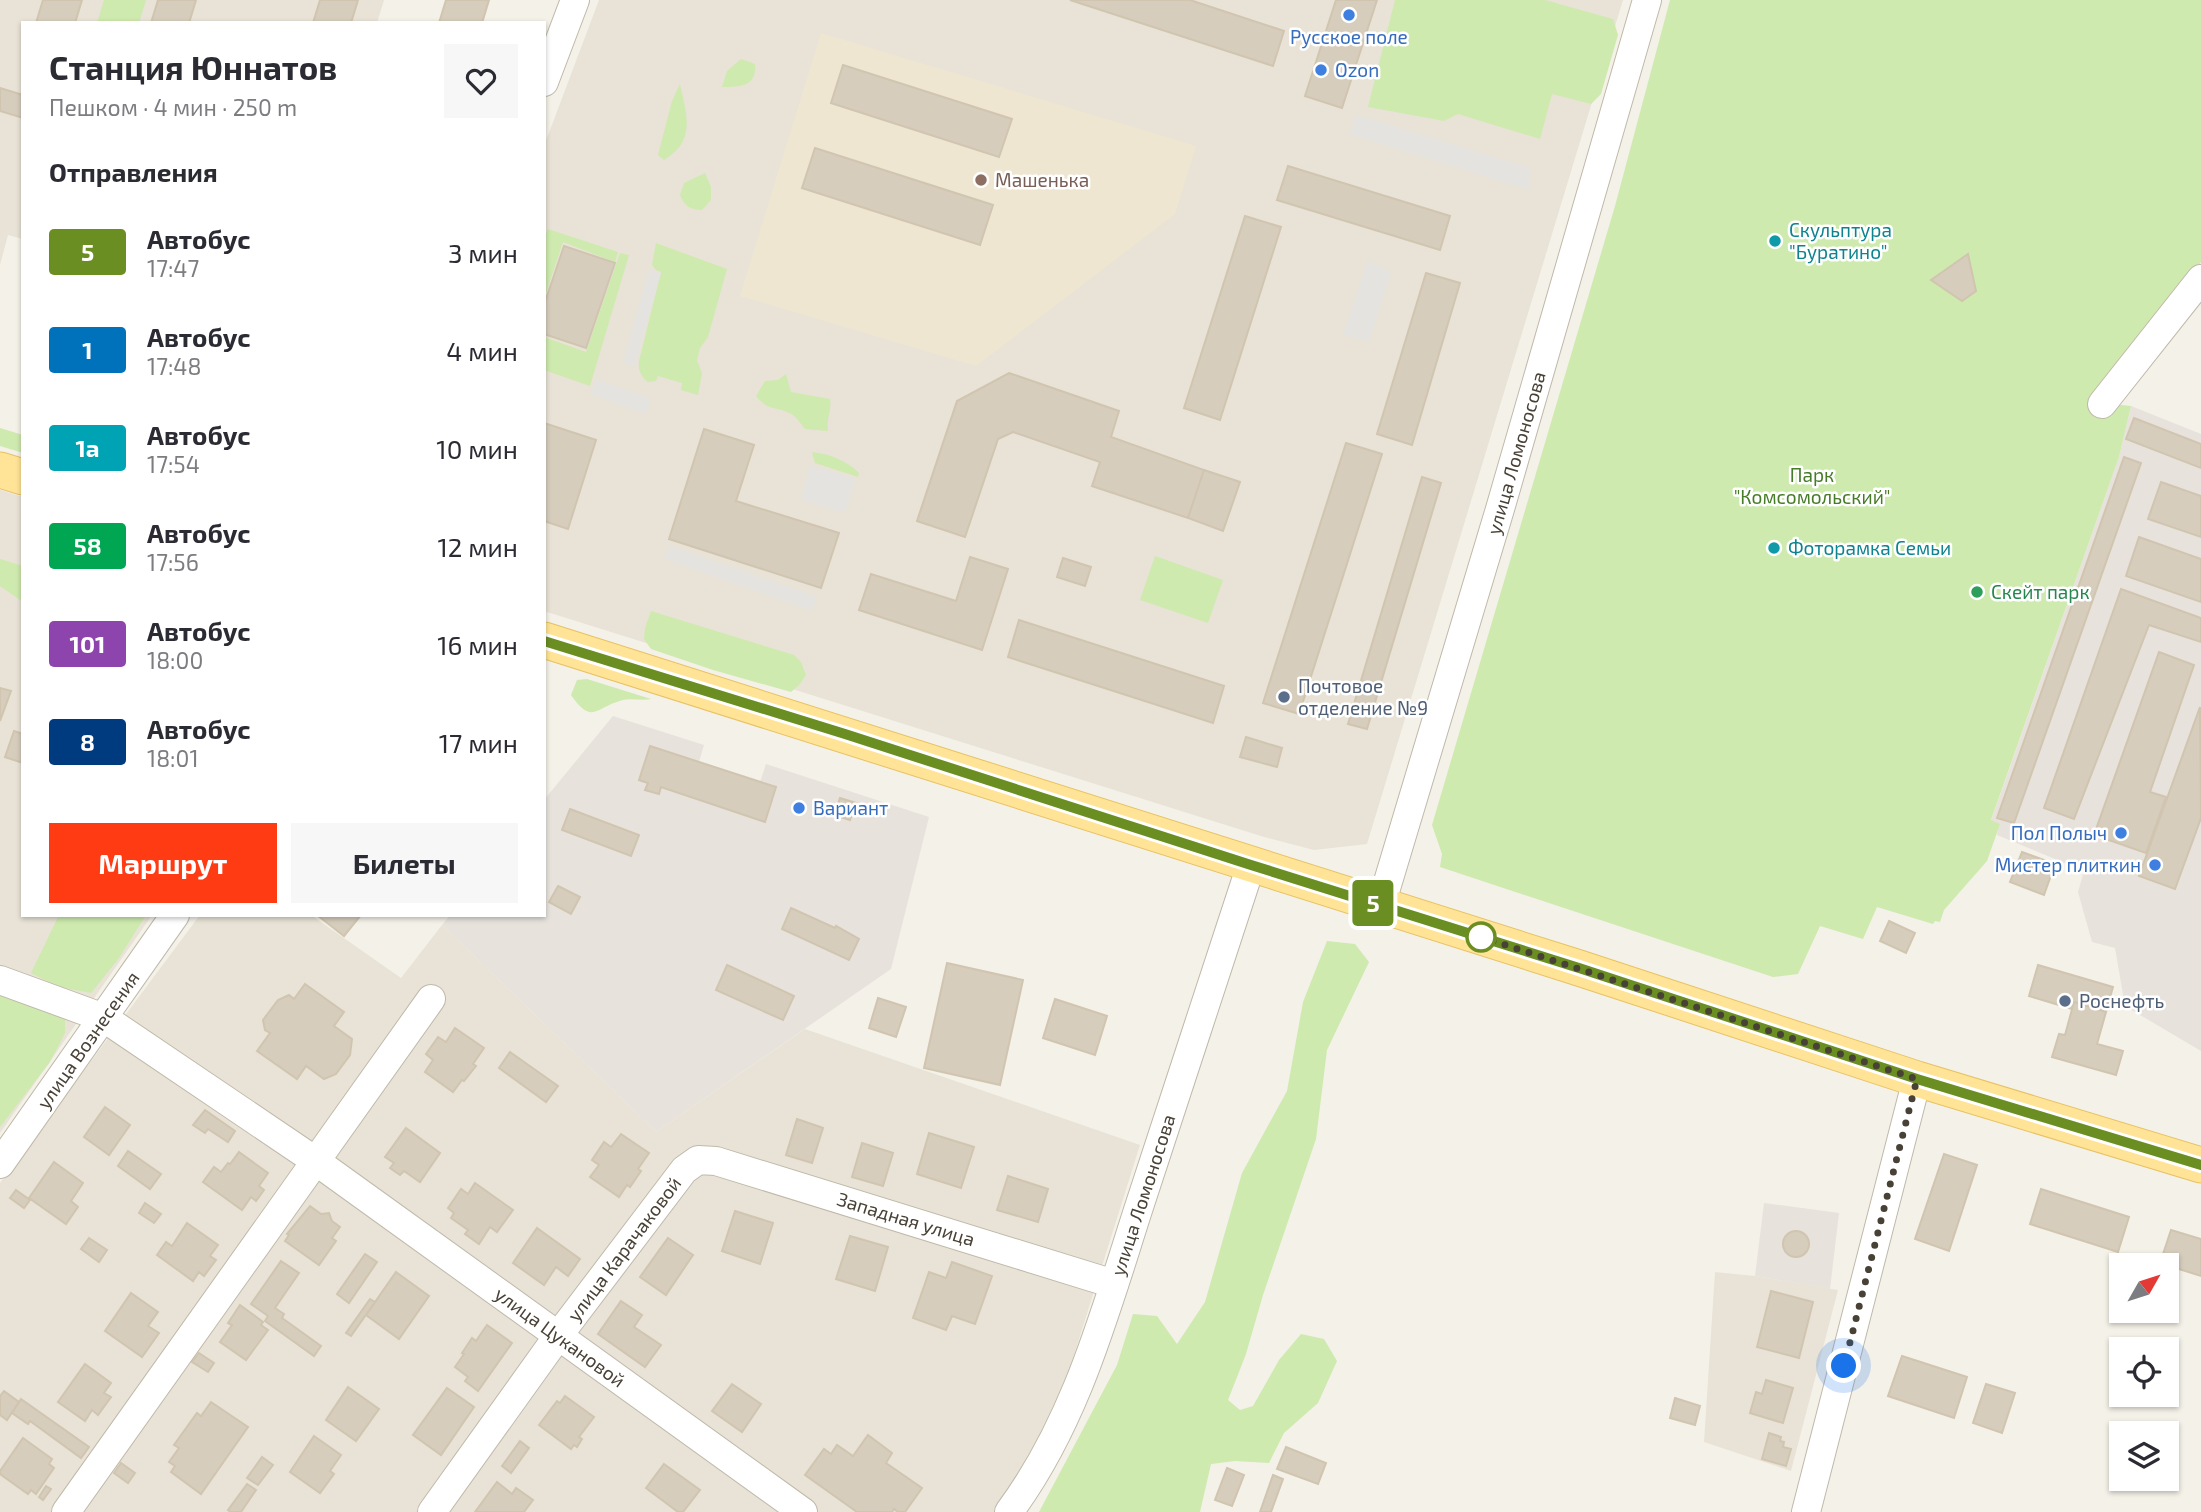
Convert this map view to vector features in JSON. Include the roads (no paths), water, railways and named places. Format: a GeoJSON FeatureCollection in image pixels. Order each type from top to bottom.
{"type":"FeatureCollection","features":[{"type":"Feature","properties":{"kind":"main road"},"geometry":{"type":"LineString","coordinates":[[0,470],[21,476]]}},
{"type":"Feature","properties":{"kind":"main road"},"geometry":{"type":"LineString","coordinates":[[546,641],[1381,905],[1917,1079],[2201,1165]]}},
{"type":"Feature","properties":{"kind":"street"},"geometry":{"type":"LineString","coordinates":[[546,77],[575,0]]}},
{"type":"Feature","properties":{"kind":"street","name":"улица Ломоносова"},"geometry":{"type":"LineString","coordinates":[[1381,905],[1500,509],[1647,0]]}},
{"type":"Feature","properties":{"kind":"street"},"geometry":{"type":"LineString","coordinates":[[2102,404],[2201,279]]}},
{"type":"Feature","properties":{"kind":"street","name":"улица Ломоносова"},"geometry":{"type":"LineString","coordinates":[[1009,1512],[1060,1428],[1096,1343],[1251,865]]}},
{"type":"Feature","properties":{"kind":"street","name":"улица Вознесения"},"geometry":{"type":"LineString","coordinates":[[0,1164],[174,917]]}},
{"type":"Feature","properties":{"kind":"street","name":"улица Цукановой"},"geometry":{"type":"LineString","coordinates":[[0,981],[104,1018],[317,1162],[803,1512]]}},
{"type":"Feature","properties":{"kind":"street"},"geometry":{"type":"LineString","coordinates":[[66,1512],[431,999]]}},
{"type":"Feature","properties":{"kind":"street"},"geometry":{"type":"LineString","coordinates":[[1806,1512],[1917,1079]]}},
{"type":"Feature","properties":{"kind":"street","name":"Западная улица"},"geometry":{"type":"LineString","coordinates":[[698,1160],[716,1161],[1114,1283]]}},
{"type":"Feature","properties":{"kind":"street","name":"улица Карачаковой"},"geometry":{"type":"LineString","coordinates":[[432,1512],[558,1336],[684,1170],[698,1160]]}},
{"type":"Feature","properties":{"kind":"place","name":"Русское поле"},"geometry":{"type":"Point","coordinates":[1349,15]}},
{"type":"Feature","properties":{"kind":"place","name":"Ozon"},"geometry":{"type":"Point","coordinates":[1321,70]}},
{"type":"Feature","properties":{"kind":"place","name":"Машенька"},"geometry":{"type":"Point","coordinates":[981,180]}},
{"type":"Feature","properties":{"kind":"place","name":"Скульптура \"Буратино\""},"geometry":{"type":"Point","coordinates":[1775,241]}},
{"type":"Feature","properties":{"kind":"place","name":"Фоторамка Семьи"},"geometry":{"type":"Point","coordinates":[1774,548]}},
{"type":"Feature","properties":{"kind":"place","name":"Скейт парк"},"geometry":{"type":"Point","coordinates":[1977,592]}},
{"type":"Feature","properties":{"kind":"place","name":"Почтовое отделение №9"},"geometry":{"type":"Point","coordinates":[1284,697]}},
{"type":"Feature","properties":{"kind":"place","name":"Вариант"},"geometry":{"type":"Point","coordinates":[799,808]}},
{"type":"Feature","properties":{"kind":"place","name":"Пол Полыч"},"geometry":{"type":"Point","coordinates":[2121,833]}},
{"type":"Feature","properties":{"kind":"place","name":"Мистер плиткин"},"geometry":{"type":"Point","coordinates":[2155,865]}},
{"type":"Feature","properties":{"kind":"place","name":"Роснефть"},"geometry":{"type":"Point","coordinates":[2065,1001]}},
{"type":"Feature","properties":{"kind":"park label","name":"Парк \"Комсомольский\""},"geometry":{"type":"Point","coordinates":[1812,486]}}]}
